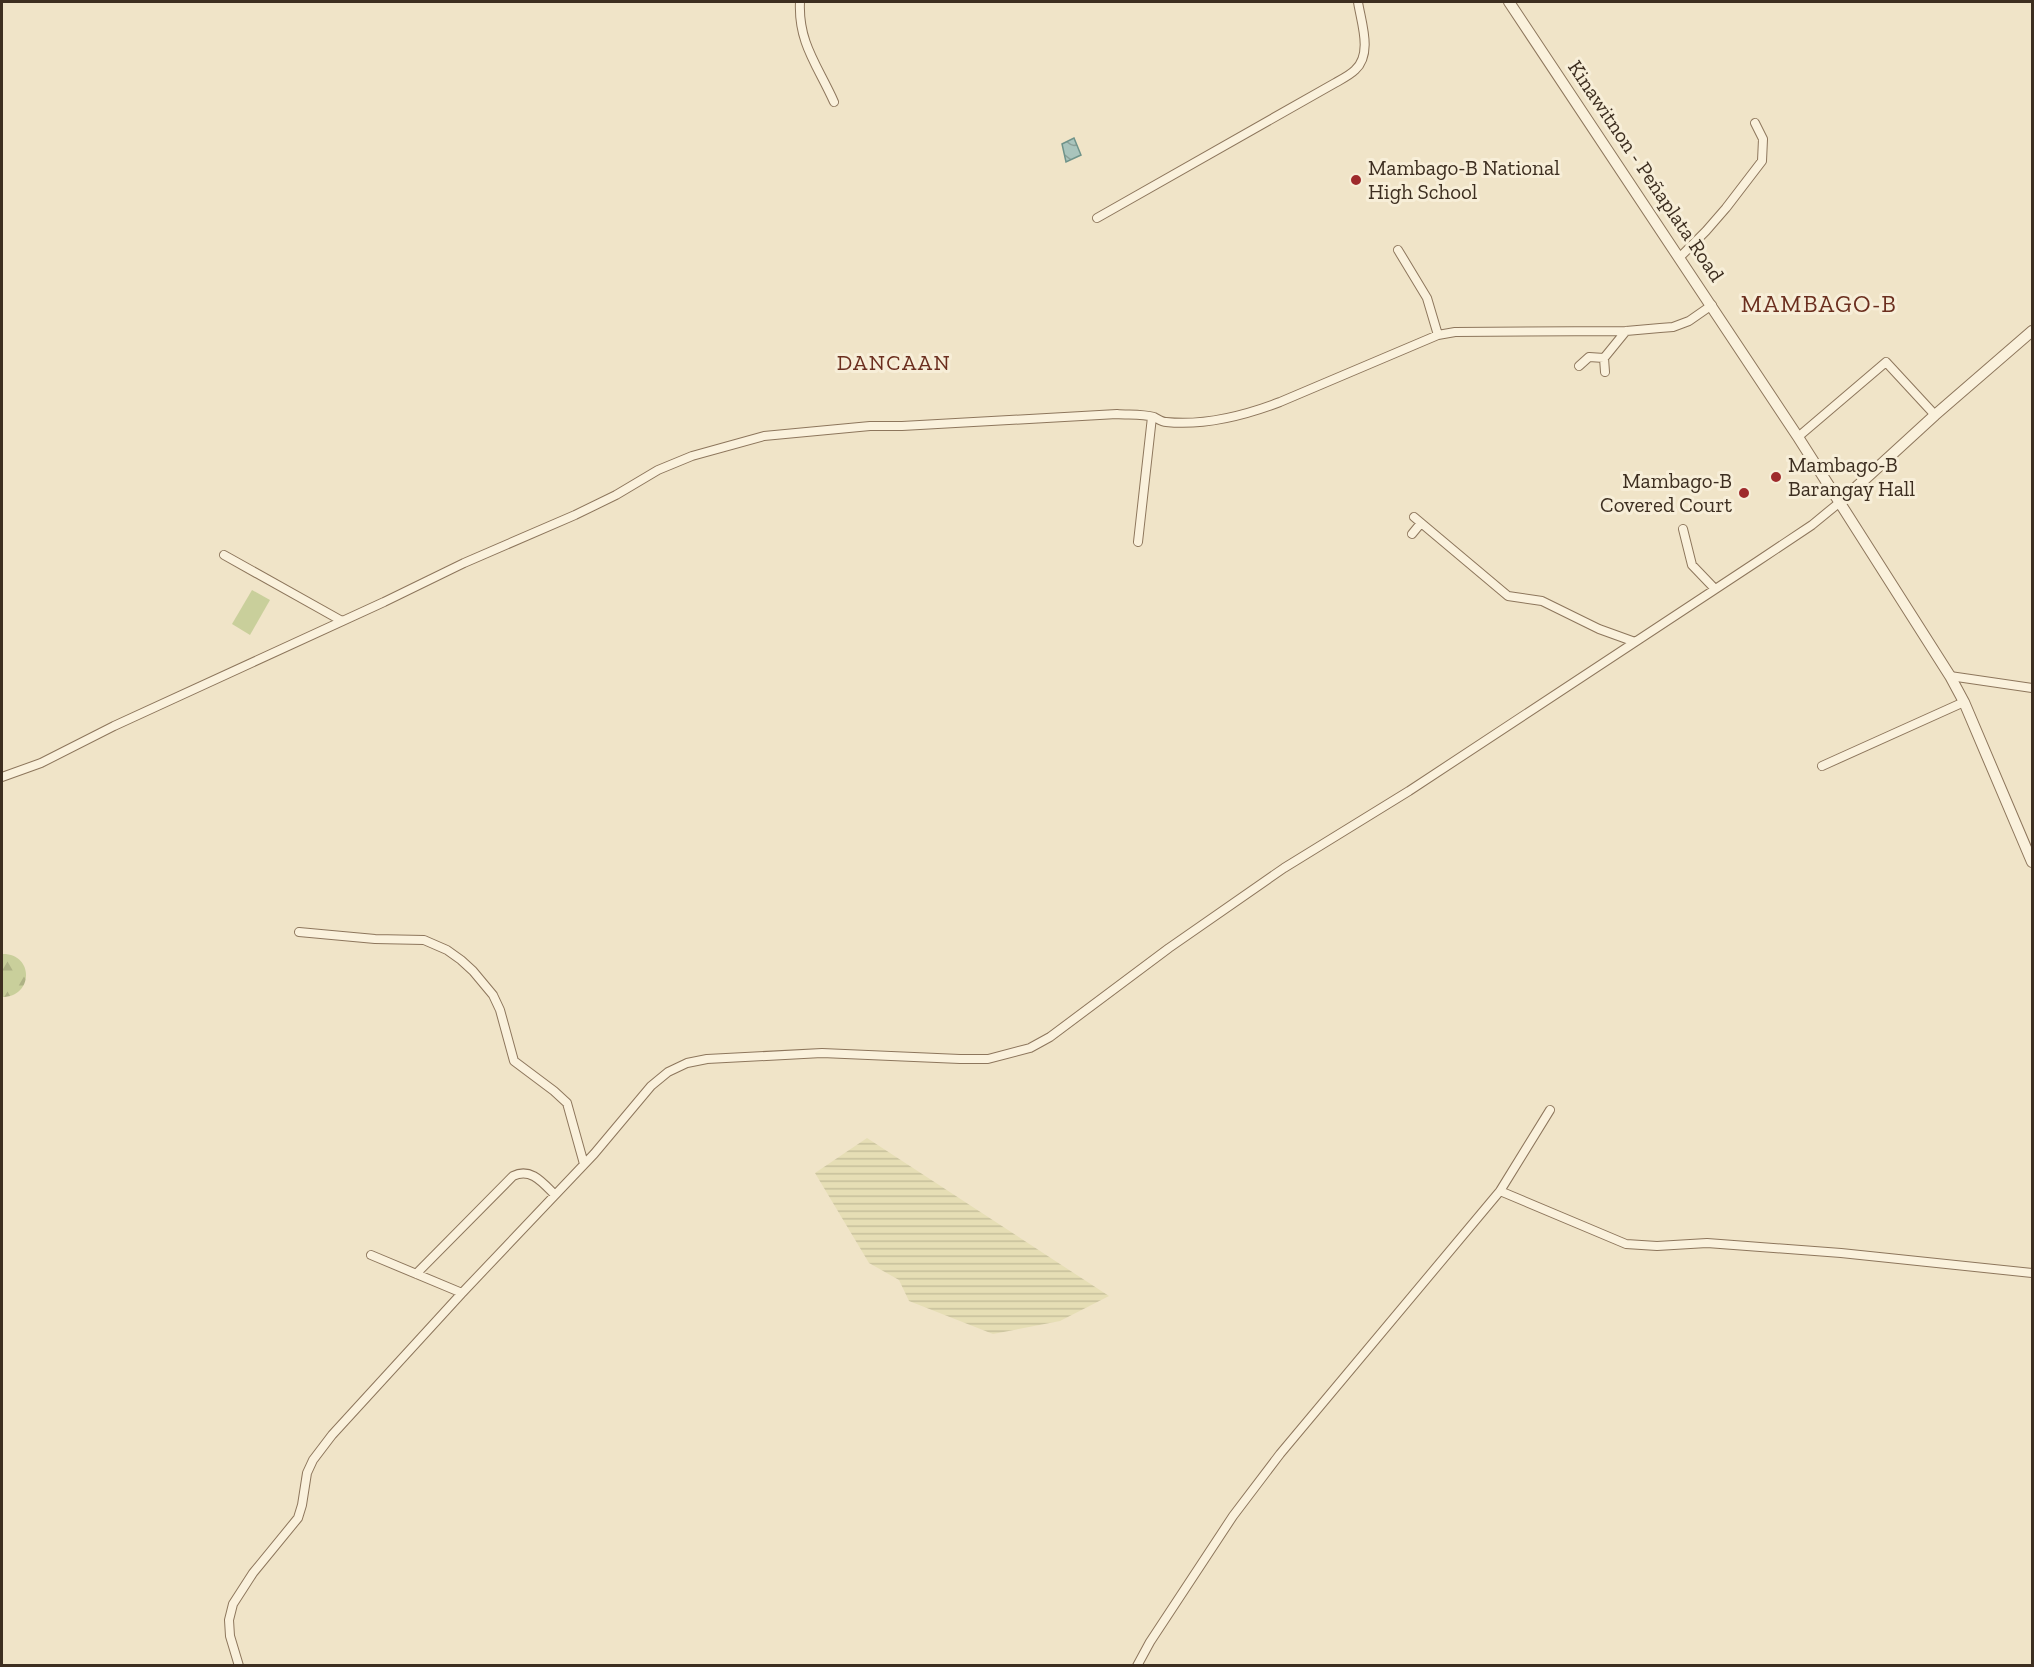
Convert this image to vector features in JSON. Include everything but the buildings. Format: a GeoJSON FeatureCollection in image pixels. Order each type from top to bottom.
{"type":"FeatureCollection","features":[{"type":"Feature","properties":{"kind":"street"},"geometry":{"type":"LineString","coordinates":[[800,2],[806,46],[834,102]]}},
{"type":"Feature","properties":{"kind":"street"},"geometry":{"type":"LineString","coordinates":[[1097,218],[1356,69],[1365,51],[1358,2]]}},
{"type":"Feature","properties":{"kind":"street","name":"Kinawitnon - Peñaplata Road"},"geometry":{"type":"LineString","coordinates":[[1509,2],[1712,305],[1950,676],[1964,702],[2032,862]]}},
{"type":"Feature","properties":{"kind":"street"},"geometry":{"type":"LineString","coordinates":[[1680,257],[1726,208],[1762,161],[1763,139],[1755,123]]}},
{"type":"Feature","properties":{"kind":"street"},"geometry":{"type":"LineString","coordinates":[[1398,250],[1427,298],[1438,334]]}},
{"type":"Feature","properties":{"kind":"street"},"geometry":{"type":"LineString","coordinates":[[2,777],[41,763],[114,726],[384,603],[464,563],[575,515],[616,495],[658,470],[721,447],[764,436],[870,426],[1117,414],[1152,417],[1164,422],[1219,419],[1256,411],[1438,334],[1626,331],[1673,327],[1689,321],[1712,305]]}},
{"type":"Feature","properties":{"kind":"street"},"geometry":{"type":"LineString","coordinates":[[1605,372],[1604,358],[1626,331]]}},
{"type":"Feature","properties":{"kind":"street"},"geometry":{"type":"LineString","coordinates":[[239,1665],[230,1636],[229,1620],[233,1604],[253,1573],[298,1518],[307,1473],[313,1460],[332,1435],[462,1293],[609,1138],[651,1086],[668,1072],[687,1063],[707,1059],[822,1053],[988,1059],[1030,1048],[1050,1037],[1169,948],[1284,868],[1409,791],[1812,525],[2032,331]]}},
{"type":"Feature","properties":{"kind":"street"},"geometry":{"type":"LineString","coordinates":[[1579,366],[1589,357],[1604,358]]}},
{"type":"Feature","properties":{"kind":"street"},"geometry":{"type":"LineString","coordinates":[[1798,437],[1886,362],[1935,415]]}},
{"type":"Feature","properties":{"kind":"street"},"geometry":{"type":"LineString","coordinates":[[1138,542],[1152,417]]}},
{"type":"Feature","properties":{"kind":"street"},"geometry":{"type":"LineString","coordinates":[[1414,517],[1508,596],[1542,602],[1599,629],[1635,642]]}},
{"type":"Feature","properties":{"kind":"street"},"geometry":{"type":"LineString","coordinates":[[1412,534],[1421,523]]}},
{"type":"Feature","properties":{"kind":"street"},"geometry":{"type":"LineString","coordinates":[[1683,529],[1692,565],[1715,589]]}},
{"type":"Feature","properties":{"kind":"street"},"geometry":{"type":"LineString","coordinates":[[224,555],[342,621]]}},
{"type":"Feature","properties":{"kind":"street"},"geometry":{"type":"LineString","coordinates":[[1950,676],[2032,688]]}},
{"type":"Feature","properties":{"kind":"street"},"geometry":{"type":"LineString","coordinates":[[1822,766],[1964,702]]}},
{"type":"Feature","properties":{"kind":"street"},"geometry":{"type":"LineString","coordinates":[[299,932],[375,939],[424,940],[447,950],[461,960],[493,995],[500,1010],[514,1061],[567,1103],[584,1164]]}},
{"type":"Feature","properties":{"kind":"street"},"geometry":{"type":"LineString","coordinates":[[1137,1665],[1233,1516],[1280,1454],[1500,1191],[1550,1110]]}},
{"type":"Feature","properties":{"kind":"street"},"geometry":{"type":"LineString","coordinates":[[416,1274],[513,1176],[527,1173],[537,1177],[555,1195]]}},
{"type":"Feature","properties":{"kind":"street"},"geometry":{"type":"LineString","coordinates":[[1500,1191],[1626,1244],[1649,1246],[1707,1243],[1771,1247],[2032,1273]]}},
{"type":"Feature","properties":{"kind":"street"},"geometry":{"type":"LineString","coordinates":[[371,1255],[462,1293]]}},
{"type":"Feature","properties":{"kind":"shaded area"},"geometry":{"type":"Polygon","coordinates":[[[867,1138],[1109,1296],[1060,1321],[993,1334],[909,1301],[899,1280],[869,1263],[815,1173],[867,1138]]]}},
{"type":"Feature","properties":{"kind":"green space"},"geometry":{"type":"Polygon","coordinates":[[[252,590],[270,600],[250,635],[232,624],[252,590]]]}},
{"type":"Feature","properties":{"kind":"green space"},"geometry":{"type":"Polygon","coordinates":[[[2,954],[20,960],[25,967],[26,975],[20,990],[2,997],[2,954]]]}},
{"type":"Feature","properties":{"kind":"water"},"geometry":{"type":"Polygon","coordinates":[[[1074,138],[1081,155],[1066,162],[1062,144],[1074,138]]]}},
{"type":"Feature","properties":{"kind":"place","name":"Mambago-B National High School"},"geometry":{"type":"Point","coordinates":[1356,180]}},
{"type":"Feature","properties":{"kind":"place","name":"Mambago-B Barangay Hall"},"geometry":{"type":"Point","coordinates":[1776,477]}},
{"type":"Feature","properties":{"kind":"place","name":"Mambago-B Covered Court"},"geometry":{"type":"Point","coordinates":[1744,493]}},
{"type":"Feature","properties":{"kind":"district","name":"MAMBAGO-B"},"geometry":{"type":"Point","coordinates":[1819,304]}},
{"type":"Feature","properties":{"kind":"district","name":"DANCAAN"},"geometry":{"type":"Point","coordinates":[894,362]}}]}
